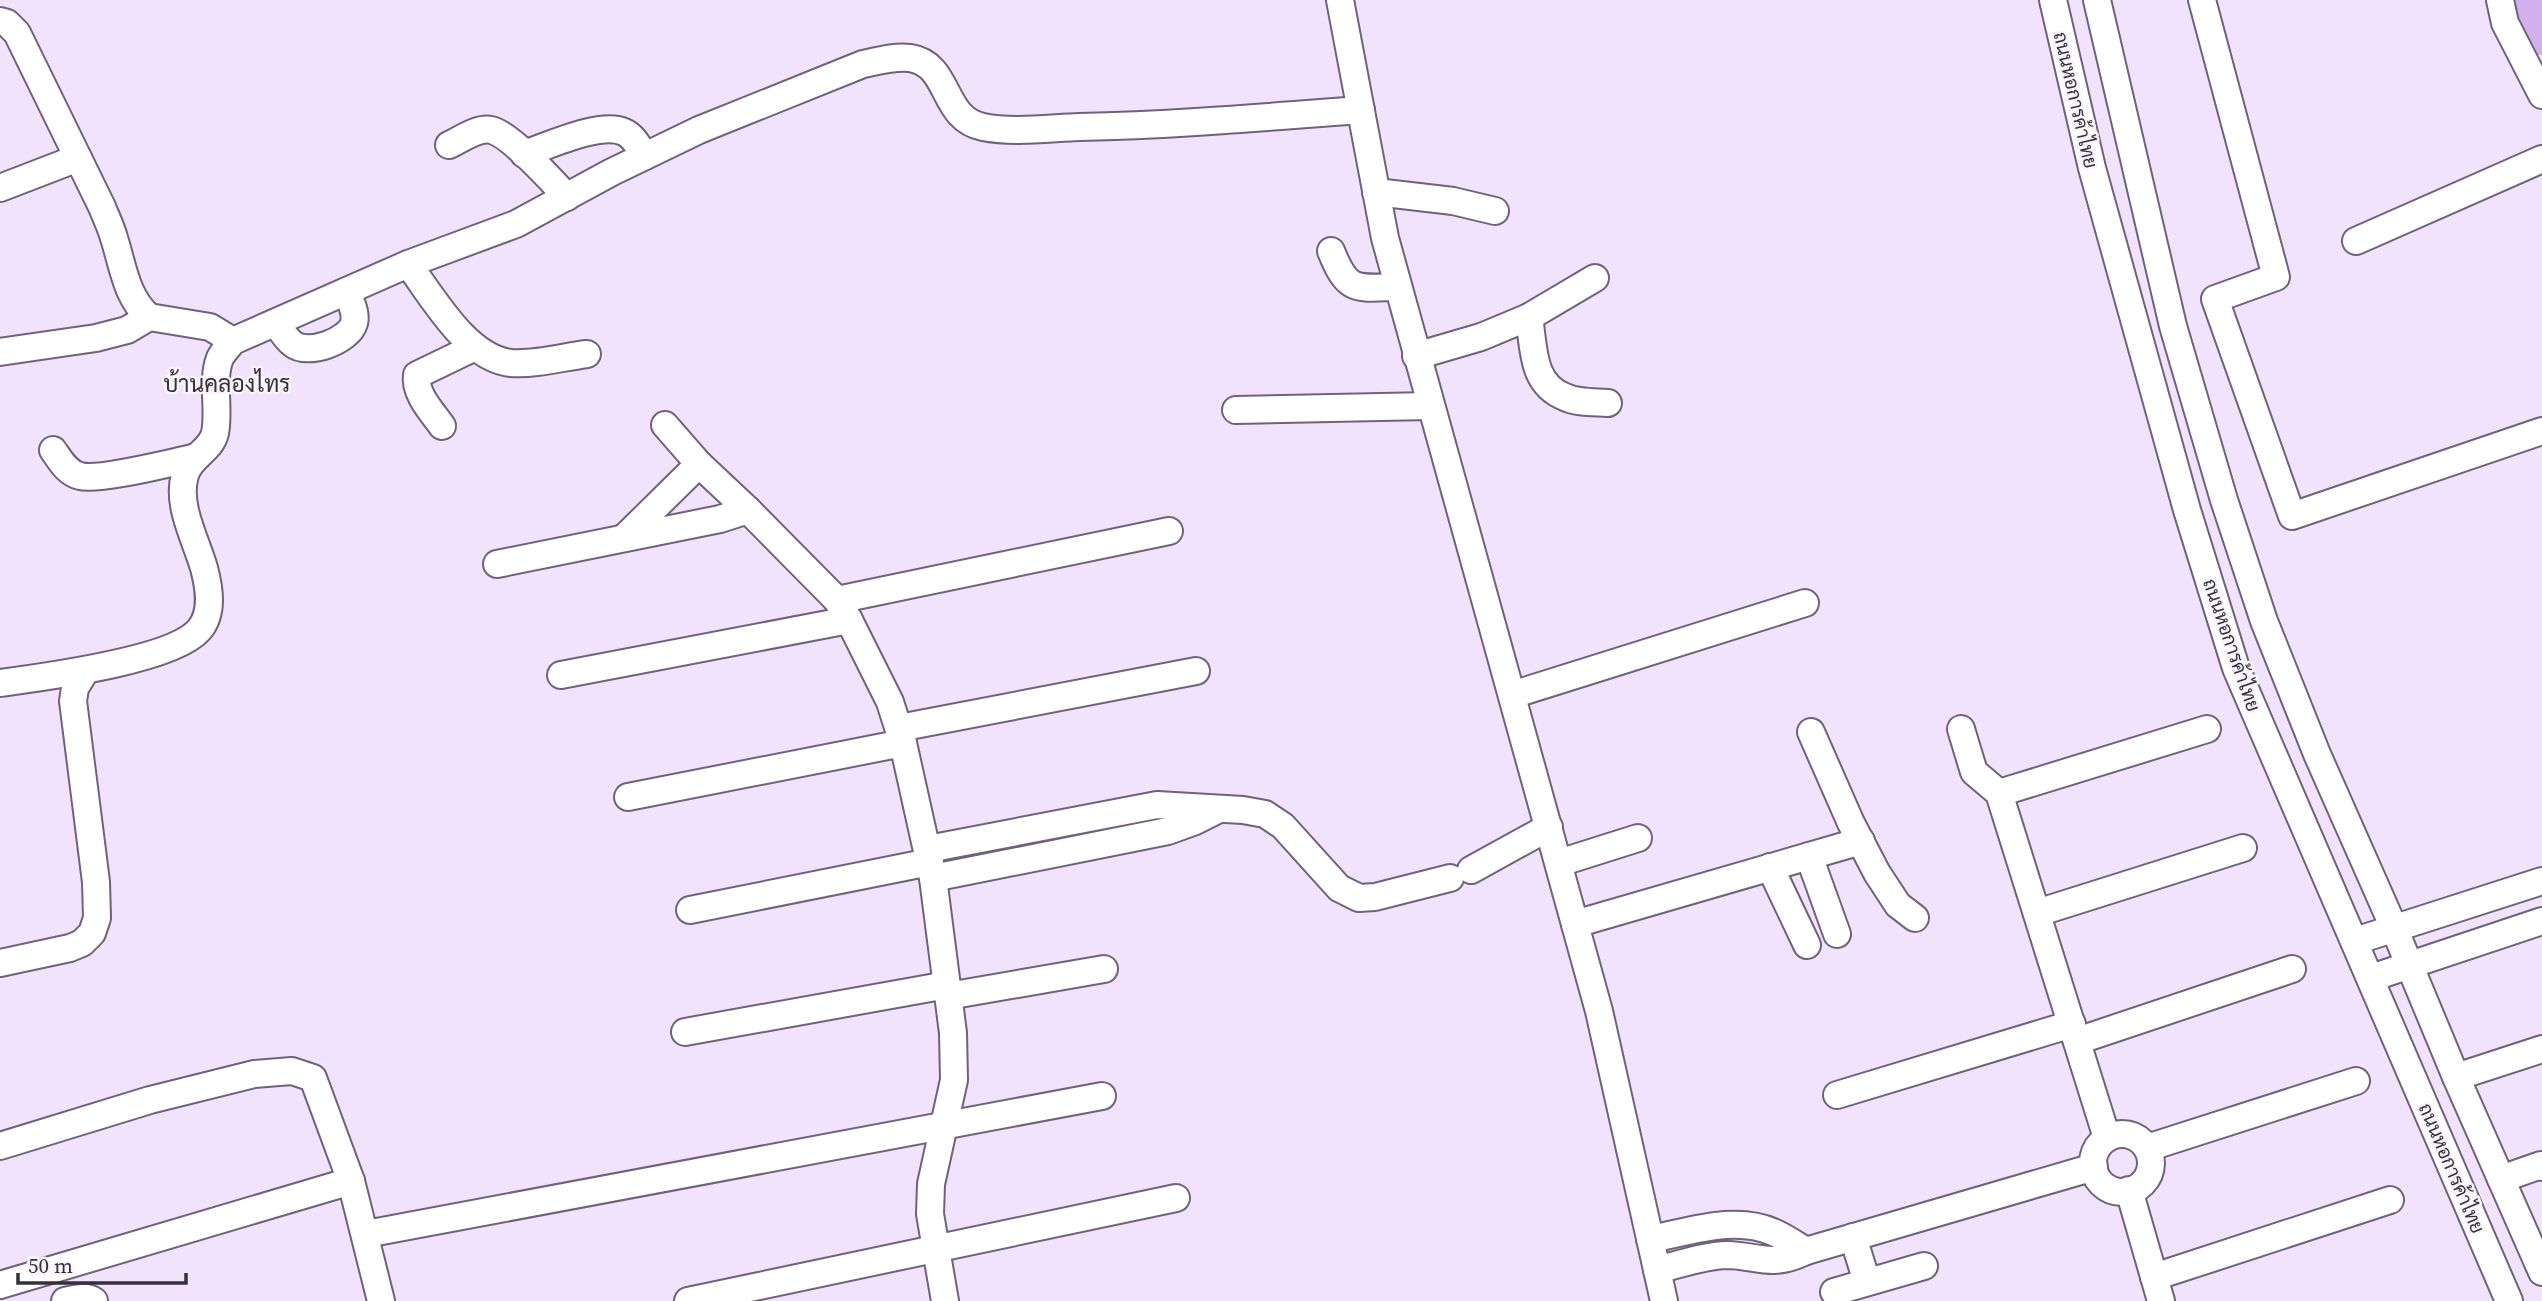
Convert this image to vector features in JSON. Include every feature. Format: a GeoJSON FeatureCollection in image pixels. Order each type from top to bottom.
{"type":"FeatureCollection","features":[{"type":"Feature","properties":{"kind":"street"},"geometry":{"type":"LineString","coordinates":[[1340,0],[1397,288],[1599,1011],[1664,1301]]}},
{"type":"Feature","properties":{"kind":"street","name":"ถนนหอการค้าไทย"},"geometry":{"type":"LineString","coordinates":[[2053,0],[2092,168],[2187,510],[2236,668],[2509,1301]]}},
{"type":"Feature","properties":{"kind":"street","name":"ถนนหอการค้าไทย"},"geometry":{"type":"LineString","coordinates":[[2097,0],[2173,326],[2224,500],[2264,621],[2312,742],[2542,1272]]}},
{"type":"Feature","properties":{"kind":"street"},"geometry":{"type":"LineString","coordinates":[[2202,0],[2276,277],[2215,299],[2292,516],[2542,431]]}},
{"type":"Feature","properties":{"kind":"street"},"geometry":{"type":"LineString","coordinates":[[2500,0],[2505,23],[2533,46],[2542,95]]}},
{"type":"Feature","properties":{"kind":"street"},"geometry":{"type":"LineString","coordinates":[[0,21],[7,23],[17,33],[78,158],[114,235],[130,293],[137,307],[149,317],[210,327],[233,341]]}},
{"type":"Feature","properties":{"kind":"street"},"geometry":{"type":"LineString","coordinates":[[0,683],[86,670],[155,653],[187,641],[201,628],[209,605],[209,590],[186,510],[183,489],[185,474],[193,458],[208,446],[215,436],[220,358],[233,341],[408,264],[516,224],[645,156],[737,115],[863,64],[891,58],[912,58],[929,66],[937,75],[958,115],[966,122],[994,129],[1136,126],[1361,110]]}},
{"type":"Feature","properties":{"kind":"street"},"geometry":{"type":"LineString","coordinates":[[524,154],[595,131],[610,129],[622,130],[631,136],[645,156]]}},
{"type":"Feature","properties":{"kind":"street"},"geometry":{"type":"LineString","coordinates":[[449,145],[482,130],[492,130],[524,154],[567,197]]}},
{"type":"Feature","properties":{"kind":"street"},"geometry":{"type":"LineString","coordinates":[[0,188],[78,158]]}},
{"type":"Feature","properties":{"kind":"street"},"geometry":{"type":"LineString","coordinates":[[2356,241],[2542,159]]}},
{"type":"Feature","properties":{"kind":"street"},"geometry":{"type":"LineString","coordinates":[[1376,192],[1453,201],[1495,211]]}},
{"type":"Feature","properties":{"kind":"street"},"geometry":{"type":"LineString","coordinates":[[1331,251],[1340,275],[1350,284],[1361,288],[1397,288]]}},
{"type":"Feature","properties":{"kind":"street"},"geometry":{"type":"LineString","coordinates":[[408,264],[453,324],[475,347],[496,360],[514,363],[587,354]]}},
{"type":"Feature","properties":{"kind":"street"},"geometry":{"type":"LineString","coordinates":[[1416,356],[1481,337],[1529,317],[1595,278]]}},
{"type":"Feature","properties":{"kind":"street"},"geometry":{"type":"LineString","coordinates":[[276,323],[292,344],[303,349],[320,348],[349,332],[355,322],[354,309],[347,291]]}},
{"type":"Feature","properties":{"kind":"street"},"geometry":{"type":"LineString","coordinates":[[0,352],[96,338],[127,330],[149,317]]}},
{"type":"Feature","properties":{"kind":"street"},"geometry":{"type":"LineString","coordinates":[[1529,317],[1540,379],[1550,390],[1567,398],[1608,403]]}},
{"type":"Feature","properties":{"kind":"street"},"geometry":{"type":"LineString","coordinates":[[442,426],[419,391],[417,375],[475,347]]}},
{"type":"Feature","properties":{"kind":"street"},"geometry":{"type":"LineString","coordinates":[[1236,410],[1430,406]]}},
{"type":"Feature","properties":{"kind":"street"},"geometry":{"type":"LineString","coordinates":[[665,425],[699,464],[748,510],[843,610],[890,702],[901,735],[930,863],[953,1033],[954,1080],[942,1127],[932,1184],[930,1214],[945,1301]]}},
{"type":"Feature","properties":{"kind":"street"},"geometry":{"type":"LineString","coordinates":[[53,450],[69,471],[80,477],[102,476],[193,458]]}},
{"type":"Feature","properties":{"kind":"street"},"geometry":{"type":"LineString","coordinates":[[624,538],[699,464]]}},
{"type":"Feature","properties":{"kind":"street"},"geometry":{"type":"LineString","coordinates":[[497,564],[720,519],[748,510]]}},
{"type":"Feature","properties":{"kind":"street"},"geometry":{"type":"LineString","coordinates":[[561,675],[1169,531]]}},
{"type":"Feature","properties":{"kind":"street"},"geometry":{"type":"LineString","coordinates":[[1512,695],[1805,603]]}},
{"type":"Feature","properties":{"kind":"street"},"geometry":{"type":"LineString","coordinates":[[0,963],[82,943],[92,933],[97,918],[96,882],[73,701],[75,688],[86,670]]}},
{"type":"Feature","properties":{"kind":"street"},"geometry":{"type":"LineString","coordinates":[[628,797],[1196,671]]}},
{"type":"Feature","properties":{"kind":"street"},"geometry":{"type":"LineString","coordinates":[[1961,729],[1975,772],[1999,793],[2107,1138]]}},
{"type":"Feature","properties":{"kind":"street"},"geometry":{"type":"LineString","coordinates":[[1999,793],[2207,729]]}},
{"type":"Feature","properties":{"kind":"street"},"geometry":{"type":"LineString","coordinates":[[1811,732],[1877,873],[1898,905],[1915,918]]}},
{"type":"Feature","properties":{"kind":"street"},"geometry":{"type":"LineString","coordinates":[[690,910],[930,863],[1090,817],[1157,805],[1243,810],[1265,814],[1283,826],[1339,888],[1359,898],[1375,897],[1461,874],[1549,827]]}},
{"type":"Feature","properties":{"kind":"street"},"geometry":{"type":"LineString","coordinates":[[930,863],[1096,846],[1168,831],[1217,810]]}},
{"type":"Feature","properties":{"kind":"street"},"geometry":{"type":"LineString","coordinates":[[1090,817],[1096,846]]}},
{"type":"Feature","properties":{"kind":"street"},"geometry":{"type":"LineString","coordinates":[[1559,863],[1638,838]]}},
{"type":"Feature","properties":{"kind":"street"},"geometry":{"type":"LineString","coordinates":[[1575,924],[1861,841]]}},
{"type":"Feature","properties":{"kind":"street"},"geometry":{"type":"LineString","coordinates":[[2037,913],[2243,848]]}},
{"type":"Feature","properties":{"kind":"street"},"geometry":{"type":"LineString","coordinates":[[1808,856],[1837,934]]}},
{"type":"Feature","properties":{"kind":"street"},"geometry":{"type":"LineString","coordinates":[[1770,867],[1807,945]]}},
{"type":"Feature","properties":{"kind":"street"},"geometry":{"type":"LineString","coordinates":[[2355,941],[2542,881]]}},
{"type":"Feature","properties":{"kind":"street"},"geometry":{"type":"LineString","coordinates":[[2371,978],[2542,921]]}},
{"type":"Feature","properties":{"kind":"street"},"geometry":{"type":"LineString","coordinates":[[685,1032],[1104,969]]}},
{"type":"Feature","properties":{"kind":"street"},"geometry":{"type":"LineString","coordinates":[[1837,1095],[2074,1033],[2292,969]]}},
{"type":"Feature","properties":{"kind":"street"},"geometry":{"type":"LineString","coordinates":[[2456,1077],[2542,1049]]}},
{"type":"Feature","properties":{"kind":"street"},"geometry":{"type":"LineString","coordinates":[[0,1146],[254,1074],[292,1071],[313,1078],[351,1181],[381,1301]]}},
{"type":"Feature","properties":{"kind":"street"},"geometry":{"type":"LineString","coordinates":[[2147,1148],[2356,1081]]}},
{"type":"Feature","properties":{"kind":"street"},"geometry":{"type":"LineString","coordinates":[[366,1234],[1102,1096]]}},
{"type":"Feature","properties":{"kind":"street"},"geometry":{"type":"LineString","coordinates":[[2125,1134],[2141,1141],[2147,1148],[2151,1156],[2148,1175],[2143,1184],[2129,1190],[2115,1191],[2099,1180],[2094,1167],[2095,1152],[2107,1138],[2125,1134]]}},
{"type":"Feature","properties":{"kind":"street"},"geometry":{"type":"LineString","coordinates":[[2501,1179],[2541,1165],[2542,1167]]}},
{"type":"Feature","properties":{"kind":"street"},"geometry":{"type":"LineString","coordinates":[[1657,1270],[1725,1255],[1788,1260],[1806,1251],[2094,1167]]}},
{"type":"Feature","properties":{"kind":"street"},"geometry":{"type":"LineString","coordinates":[[0,1285],[351,1181]]}},
{"type":"Feature","properties":{"kind":"street"},"geometry":{"type":"LineString","coordinates":[[2129,1190],[2159,1295],[2390,1200]]}},
{"type":"Feature","properties":{"kind":"street"},"geometry":{"type":"LineString","coordinates":[[688,1301],[1176,1199]]}},
{"type":"Feature","properties":{"kind":"street"},"geometry":{"type":"LineString","coordinates":[[1650,1239],[1742,1224],[1772,1231],[1806,1251]]}},
{"type":"Feature","properties":{"kind":"street"},"geometry":{"type":"LineString","coordinates":[[1853,1237],[1867,1282]]}},
{"type":"Feature","properties":{"kind":"street"},"geometry":{"type":"LineString","coordinates":[[1834,1292],[1924,1266]]}},
{"type":"Feature","properties":{"kind":"street"},"geometry":{"type":"LineString","coordinates":[[65,1301],[90,1298],[94,1301]]}},
{"type":"Feature","properties":{"kind":"waterway"},"geometry":{"type":"LineString","coordinates":[[2527,0],[2530,13],[2542,35]]}},
{"type":"Feature","properties":{"kind":"district","name":"บ้านคลองไทร"},"geometry":{"type":"Point","coordinates":[227,384]}}]}
